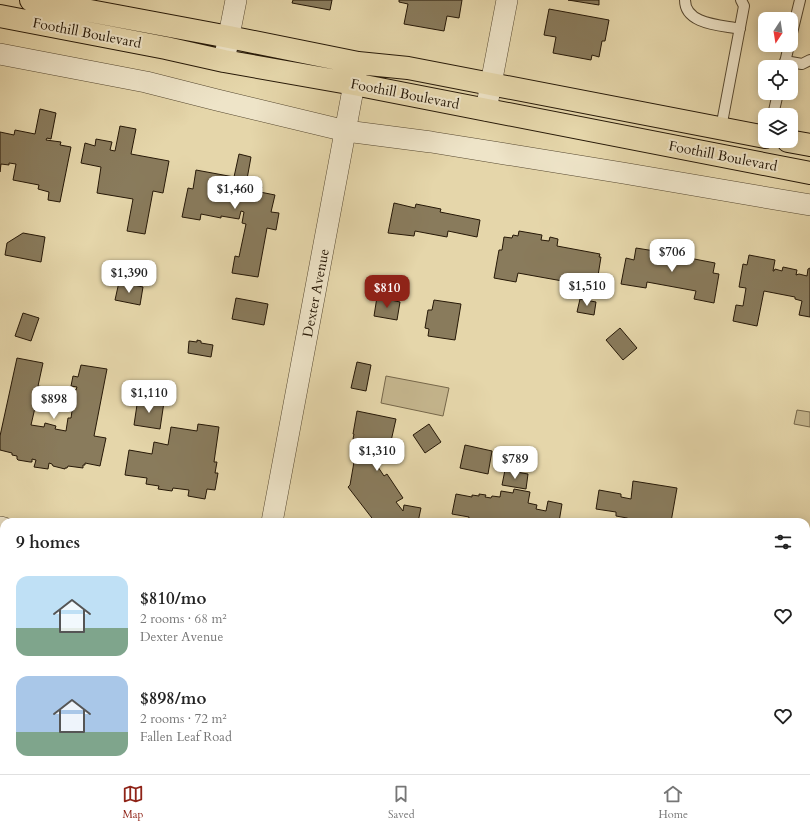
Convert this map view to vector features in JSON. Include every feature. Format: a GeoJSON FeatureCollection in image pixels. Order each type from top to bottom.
{"type":"FeatureCollection","features":[{"type":"Feature","properties":{"kind":"main road","name":"Foothill Boulevard"},"geometry":{"type":"LineString","coordinates":[[31,0],[358,63],[408,68],[758,136]]}},
{"type":"Feature","properties":{"kind":"main road","name":"Foothill Boulevard"},"geometry":{"type":"LineString","coordinates":[[0,16],[166,48],[224,61],[354,84],[810,173]]}},
{"type":"Feature","properties":{"kind":"main road","name":"Foothill Boulevard"},"geometry":{"type":"LineString","coordinates":[[798,143],[810,145]]}},
{"type":"Feature","properties":{"kind":"street"},"geometry":{"type":"LineString","coordinates":[[224,61],[236,0]]}},
{"type":"Feature","properties":{"kind":"street"},"geometry":{"type":"LineString","coordinates":[[486,110],[507,0]]}},
{"type":"Feature","properties":{"kind":"street"},"geometry":{"type":"LineString","coordinates":[[0,54],[146,82],[346,131],[431,142],[810,205]]}},
{"type":"Feature","properties":{"kind":"street","name":"Dexter Avenue"},"geometry":{"type":"LineString","coordinates":[[273,518],[358,63]]}},
{"type":"Feature","properties":{"kind":"lane"},"geometry":{"type":"LineString","coordinates":[[685,0],[685,8],[692,16],[704,21],[740,29]]}},
{"type":"Feature","properties":{"kind":"lane"},"geometry":{"type":"LineString","coordinates":[[721,128],[744,6],[741,0]]}},
{"type":"Feature","properties":{"kind":"lane"},"geometry":{"type":"LineString","coordinates":[[797,12],[800,0]]}},
{"type":"Feature","properties":{"kind":"lane"},"geometry":{"type":"LineString","coordinates":[[798,64],[802,64],[810,60]]}},
{"type":"Feature","properties":{"kind":"shaded area"},"geometry":{"type":"Polygon","coordinates":[[[386,376],[449,388],[443,416],[381,403],[386,376]]]}},
{"type":"Feature","properties":{"kind":"shaded area"},"geometry":{"type":"Polygon","coordinates":[[[797,410],[810,412],[810,427],[794,424],[797,410]]]}},
{"type":"Feature","properties":{"kind":"building"},"geometry":{"type":"Polygon","coordinates":[[[293,0],[332,0],[330,10],[292,3],[293,0]]]}},
{"type":"Feature","properties":{"kind":"building"},"geometry":{"type":"Polygon","coordinates":[[[399,0],[462,0],[459,18],[447,16],[444,31],[404,24],[408,4],[399,2],[399,0]]]}},
{"type":"Feature","properties":{"kind":"building"},"geometry":{"type":"Polygon","coordinates":[[[568,0],[599,0],[599,5],[568,0]]]}},
{"type":"Feature","properties":{"kind":"building"},"geometry":{"type":"Polygon","coordinates":[[[549,9],[609,20],[605,41],[602,41],[599,57],[592,55],[591,60],[553,53],[556,37],[544,35],[549,9]]]}},
{"type":"Feature","properties":{"kind":"building"},"geometry":{"type":"Polygon","coordinates":[[[40,109],[56,113],[51,139],[47,138],[46,140],[61,142],[60,145],[71,147],[60,202],[48,200],[49,192],[38,189],[39,185],[13,180],[16,164],[1,164],[0,172],[0,132],[14,135],[15,130],[35,134],[40,109]]]}},
{"type":"Feature","properties":{"kind":"building"},"geometry":{"type":"Polygon","coordinates":[[[120,126],[136,129],[131,154],[169,161],[163,193],[153,191],[145,234],[127,231],[133,199],[97,193],[101,167],[81,163],[85,143],[95,146],[96,139],[112,142],[110,150],[115,151],[120,126]]]}},
{"type":"Feature","properties":{"kind":"building"},"geometry":{"type":"Polygon","coordinates":[[[239,154],[251,157],[247,179],[249,180],[248,184],[262,187],[260,192],[275,195],[271,212],[279,213],[276,230],[267,228],[258,277],[232,273],[235,256],[239,257],[246,224],[242,223],[244,212],[241,211],[239,219],[221,216],[221,218],[201,214],[200,220],[182,217],[188,188],[193,189],[196,170],[234,177],[239,154]]]}},
{"type":"Feature","properties":{"kind":"building"},"geometry":{"type":"Polygon","coordinates":[[[394,203],[415,208],[416,204],[441,209],[440,212],[480,220],[477,237],[448,231],[447,237],[415,231],[414,236],[388,233],[394,203]]]}},
{"type":"Feature","properties":{"kind":"building"},"geometry":{"type":"Polygon","coordinates":[[[519,231],[542,235],[541,240],[549,241],[550,237],[558,239],[557,246],[600,254],[599,257],[601,257],[597,282],[569,277],[568,282],[518,273],[516,282],[494,278],[499,250],[502,250],[504,237],[512,238],[513,235],[518,236],[519,231]]]}},
{"type":"Feature","properties":{"kind":"building"},"geometry":{"type":"Polygon","coordinates":[[[23,233],[45,237],[41,262],[5,255],[7,243],[23,233]]]}},
{"type":"Feature","properties":{"kind":"building"},"geometry":{"type":"Polygon","coordinates":[[[636,248],[684,254],[684,257],[715,263],[713,273],[719,274],[714,303],[694,299],[696,291],[647,282],[646,288],[621,284],[626,258],[634,260],[636,248]]]}},
{"type":"Feature","properties":{"kind":"building"},"geometry":{"type":"Polygon","coordinates":[[[749,255],[775,260],[773,271],[775,269],[782,271],[783,267],[797,270],[796,275],[799,274],[807,276],[808,269],[810,268],[810,317],[799,315],[802,301],[795,299],[795,297],[764,291],[757,326],[733,321],[736,305],[743,306],[746,288],[739,287],[743,264],[747,265],[749,255]]]}},
{"type":"Feature","properties":{"kind":"building"},"geometry":{"type":"Polygon","coordinates":[[[119,282],[143,287],[140,305],[115,300],[119,282]]]}},
{"type":"Feature","properties":{"kind":"building"},"geometry":{"type":"Polygon","coordinates":[[[377,297],[400,302],[397,320],[374,316],[377,297]]]}},
{"type":"Feature","properties":{"kind":"building"},"geometry":{"type":"Polygon","coordinates":[[[236,298],[268,304],[264,325],[232,319],[236,298]]]}},
{"type":"Feature","properties":{"kind":"building"},"geometry":{"type":"Polygon","coordinates":[[[580,299],[596,302],[594,315],[577,312],[580,299]]]}},
{"type":"Feature","properties":{"kind":"building"},"geometry":{"type":"Polygon","coordinates":[[[434,300],[461,304],[455,340],[428,336],[429,329],[425,328],[428,310],[432,310],[434,300]]]}},
{"type":"Feature","properties":{"kind":"building"},"geometry":{"type":"Polygon","coordinates":[[[23,313],[39,318],[31,341],[15,336],[23,313]]]}},
{"type":"Feature","properties":{"kind":"building"},"geometry":{"type":"Polygon","coordinates":[[[620,328],[637,348],[623,360],[606,340],[620,328]]]}},
{"type":"Feature","properties":{"kind":"building"},"geometry":{"type":"Polygon","coordinates":[[[197,340],[201,341],[201,343],[213,345],[211,357],[188,353],[189,341],[197,342],[197,340]]]}},
{"type":"Feature","properties":{"kind":"building"},"geometry":{"type":"Polygon","coordinates":[[[17,358],[43,363],[38,386],[44,387],[41,400],[37,399],[31,425],[44,427],[45,423],[56,426],[55,429],[66,431],[68,418],[71,418],[72,411],[66,410],[68,399],[74,400],[68,398],[67,390],[70,388],[76,390],[77,387],[71,386],[73,376],[78,377],[81,365],[107,369],[94,436],[106,438],[100,466],[85,463],[83,468],[68,466],[65,469],[53,466],[49,463],[48,469],[34,467],[36,460],[32,459],[32,462],[30,462],[18,460],[17,456],[12,455],[12,453],[0,450],[0,436],[17,358]]]}},
{"type":"Feature","properties":{"kind":"building"},"geometry":{"type":"Polygon","coordinates":[[[357,362],[371,365],[366,391],[351,388],[357,362]]]}},
{"type":"Feature","properties":{"kind":"building"},"geometry":{"type":"Polygon","coordinates":[[[138,398],[164,402],[160,429],[134,425],[138,398]]]}},
{"type":"Feature","properties":{"kind":"building"},"geometry":{"type":"Polygon","coordinates":[[[357,411],[396,419],[389,450],[380,448],[376,468],[378,467],[384,476],[387,474],[403,498],[396,502],[403,511],[404,505],[421,508],[419,518],[372,518],[348,487],[350,485],[358,439],[353,439],[357,411]]]}},
{"type":"Feature","properties":{"kind":"building"},"geometry":{"type":"Polygon","coordinates":[[[198,424],[219,427],[214,462],[217,462],[215,473],[218,473],[215,490],[207,489],[205,499],[188,496],[189,490],[173,488],[172,491],[158,489],[159,486],[146,484],[147,478],[125,475],[129,450],[152,454],[154,442],[168,445],[171,427],[197,431],[198,424]]]}},
{"type":"Feature","properties":{"kind":"building"},"geometry":{"type":"Polygon","coordinates":[[[429,424],[441,442],[425,453],[413,435],[429,424]]]}},
{"type":"Feature","properties":{"kind":"building"},"geometry":{"type":"Polygon","coordinates":[[[465,445],[492,451],[488,474],[460,468],[465,445]]]}},
{"type":"Feature","properties":{"kind":"building"},"geometry":{"type":"Polygon","coordinates":[[[505,470],[528,474],[526,489],[502,485],[505,470]]]}},
{"type":"Feature","properties":{"kind":"building"},"geometry":{"type":"Polygon","coordinates":[[[633,481],[677,488],[672,518],[627,518],[616,516],[616,512],[596,509],[599,490],[621,494],[621,497],[631,499],[633,481]]]}},
{"type":"Feature","properties":{"kind":"building"},"geometry":{"type":"Polygon","coordinates":[[[514,489],[530,492],[528,503],[537,505],[536,509],[546,511],[548,501],[562,504],[560,518],[469,518],[452,514],[456,494],[472,497],[472,495],[479,496],[479,494],[486,495],[485,497],[491,498],[492,496],[500,497],[501,491],[513,493],[514,489]]]}}]}
